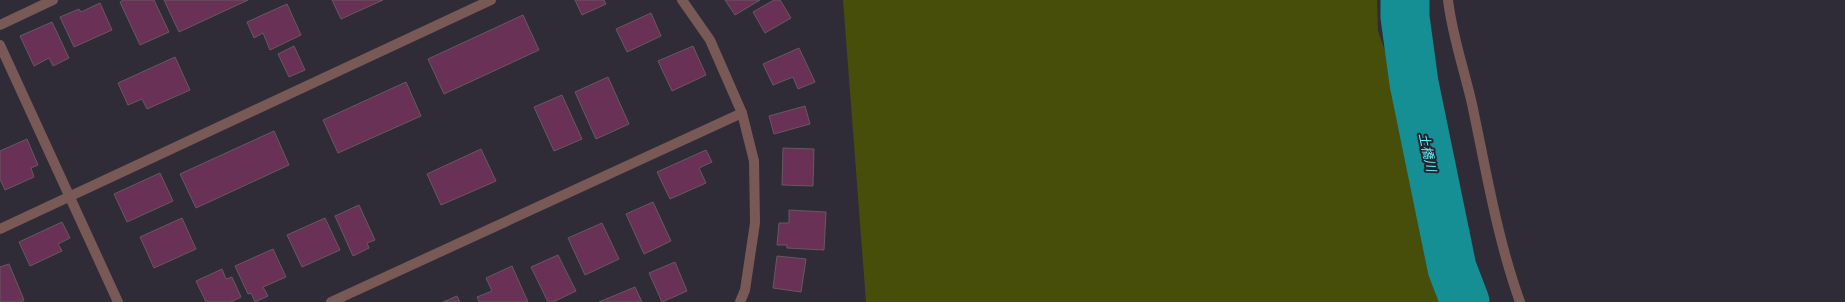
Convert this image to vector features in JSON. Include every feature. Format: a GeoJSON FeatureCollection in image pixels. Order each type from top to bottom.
{"type":"FeatureCollection","features":[{"type":"Feature","properties":{"kind":"street"},"geometry":{"type":"LineString","coordinates":[[0,25],[53,0]]}},
{"type":"Feature","properties":{"kind":"street"},"geometry":{"type":"LineString","coordinates":[[0,229],[491,0]]}},
{"type":"Feature","properties":{"kind":"street"},"geometry":{"type":"LineString","coordinates":[[682,0],[710,40],[742,113],[754,161],[755,224],[745,290],[740,302]]}},
{"type":"Feature","properties":{"kind":"street"},"geometry":{"type":"LineString","coordinates":[[1448,0],[1450,22],[1465,74],[1508,268],[1520,302]]}},
{"type":"Feature","properties":{"kind":"street"},"geometry":{"type":"LineString","coordinates":[[0,45],[68,197],[118,302]]}},
{"type":"Feature","properties":{"kind":"street"},"geometry":{"type":"LineString","coordinates":[[331,302],[742,113]]}},
{"type":"Feature","properties":{"kind":"green space"},"geometry":{"type":"Polygon","coordinates":[[[843,0],[1377,0],[1378,31],[1474,302],[866,302],[843,0]]]}},
{"type":"Feature","properties":{"kind":"building"},"geometry":{"type":"Polygon","coordinates":[[[123,0],[154,0],[169,32],[140,45],[120,2],[123,0]]]}},
{"type":"Feature","properties":{"kind":"building"},"geometry":{"type":"Polygon","coordinates":[[[164,0],[248,0],[179,32],[164,0]]]}},
{"type":"Feature","properties":{"kind":"building"},"geometry":{"type":"Polygon","coordinates":[[[332,0],[383,0],[341,19],[332,0]]]}},
{"type":"Feature","properties":{"kind":"building"},"geometry":{"type":"Polygon","coordinates":[[[575,0],[604,0],[606,4],[582,15],[575,0]]]}},
{"type":"Feature","properties":{"kind":"building"},"geometry":{"type":"Polygon","coordinates":[[[725,0],[760,0],[735,15],[725,0]]]}},
{"type":"Feature","properties":{"kind":"building"},"geometry":{"type":"Polygon","coordinates":[[[774,0],[780,0],[791,18],[765,33],[753,12],[774,0]]]}},
{"type":"Feature","properties":{"kind":"building"},"geometry":{"type":"Polygon","coordinates":[[[100,3],[112,30],[74,47],[60,17],[79,9],[81,12],[100,3]]]}},
{"type":"Feature","properties":{"kind":"building"},"geometry":{"type":"Polygon","coordinates":[[[287,4],[301,35],[270,50],[263,33],[254,38],[247,22],[287,4]]]}},
{"type":"Feature","properties":{"kind":"building"},"geometry":{"type":"Polygon","coordinates":[[[651,13],[661,36],[627,52],[616,29],[651,13]]]}},
{"type":"Feature","properties":{"kind":"building"},"geometry":{"type":"Polygon","coordinates":[[[523,15],[539,50],[444,94],[428,59],[523,15]]]}},
{"type":"Feature","properties":{"kind":"building"},"geometry":{"type":"Polygon","coordinates":[[[52,22],[69,58],[53,66],[49,58],[34,66],[20,36],[52,22]]]}},
{"type":"Feature","properties":{"kind":"building"},"geometry":{"type":"Polygon","coordinates":[[[294,46],[305,70],[289,77],[278,54],[294,46]]]}},
{"type":"Feature","properties":{"kind":"building"},"geometry":{"type":"Polygon","coordinates":[[[693,46],[706,75],[672,91],[658,61],[693,46]]]}},
{"type":"Feature","properties":{"kind":"building"},"geometry":{"type":"Polygon","coordinates":[[[799,48],[815,82],[798,89],[793,77],[773,85],[763,64],[799,48]]]}},
{"type":"Feature","properties":{"kind":"building"},"geometry":{"type":"Polygon","coordinates":[[[175,57],[190,90],[147,109],[142,99],[128,105],[118,83],[175,57]]]}},
{"type":"Feature","properties":{"kind":"building"},"geometry":{"type":"Polygon","coordinates":[[[608,77],[629,124],[596,139],[575,92],[608,77]]]}},
{"type":"Feature","properties":{"kind":"building"},"geometry":{"type":"Polygon","coordinates":[[[406,82],[421,116],[338,153],[323,120],[406,82]]]}},
{"type":"Feature","properties":{"kind":"building"},"geometry":{"type":"Polygon","coordinates":[[[562,95],[582,139],[554,151],[534,107],[562,95]]]}},
{"type":"Feature","properties":{"kind":"building"},"geometry":{"type":"Polygon","coordinates":[[[805,106],[810,124],[774,134],[769,116],[805,106]]]}},
{"type":"Feature","properties":{"kind":"building"},"geometry":{"type":"Polygon","coordinates":[[[274,131],[289,165],[196,208],[180,174],[274,131]]]}},
{"type":"Feature","properties":{"kind":"building"},"geometry":{"type":"Polygon","coordinates":[[[27,139],[38,165],[31,168],[34,177],[5,190],[0,179],[0,151],[27,139]]]}},
{"type":"Feature","properties":{"kind":"building"},"geometry":{"type":"Polygon","coordinates":[[[783,148],[814,149],[813,186],[782,185],[783,148]]]}},
{"type":"Feature","properties":{"kind":"building"},"geometry":{"type":"Polygon","coordinates":[[[481,149],[496,181],[441,205],[427,174],[481,149]]]}},
{"type":"Feature","properties":{"kind":"building"},"geometry":{"type":"Polygon","coordinates":[[[706,150],[712,162],[699,168],[706,183],[670,199],[657,172],[706,150]]]}},
{"type":"Feature","properties":{"kind":"building"},"geometry":{"type":"Polygon","coordinates":[[[160,173],[173,201],[127,222],[114,194],[160,173]]]}},
{"type":"Feature","properties":{"kind":"building"},"geometry":{"type":"Polygon","coordinates":[[[653,202],[671,241],[644,254],[626,214],[653,202]]]}},
{"type":"Feature","properties":{"kind":"building"},"geometry":{"type":"Polygon","coordinates":[[[359,205],[375,240],[367,243],[369,248],[353,256],[335,216],[359,205]]]}},
{"type":"Feature","properties":{"kind":"building"},"geometry":{"type":"Polygon","coordinates":[[[789,210],[826,212],[824,250],[787,248],[787,245],[777,245],[779,223],[789,223],[789,210]]]}},
{"type":"Feature","properties":{"kind":"building"},"geometry":{"type":"Polygon","coordinates":[[[182,218],[196,249],[154,268],[140,237],[182,218]]]}},
{"type":"Feature","properties":{"kind":"building"},"geometry":{"type":"Polygon","coordinates":[[[325,218],[340,250],[302,267],[287,235],[325,218]]]}},
{"type":"Feature","properties":{"kind":"building"},"geometry":{"type":"Polygon","coordinates":[[[62,222],[70,238],[58,244],[62,251],[30,266],[19,242],[62,222]]]}},
{"type":"Feature","properties":{"kind":"building"},"geometry":{"type":"Polygon","coordinates":[[[602,223],[619,259],[585,275],[568,238],[602,223]]]}},
{"type":"Feature","properties":{"kind":"building"},"geometry":{"type":"Polygon","coordinates":[[[273,249],[286,277],[263,287],[268,296],[255,302],[251,293],[248,294],[235,266],[273,249]]]}},
{"type":"Feature","properties":{"kind":"building"},"geometry":{"type":"Polygon","coordinates":[[[558,255],[576,291],[553,302],[548,302],[531,267],[558,255]]]}},
{"type":"Feature","properties":{"kind":"building"},"geometry":{"type":"Polygon","coordinates":[[[777,256],[806,259],[801,292],[773,288],[777,256]]]}},
{"type":"Feature","properties":{"kind":"building"},"geometry":{"type":"Polygon","coordinates":[[[675,262],[687,291],[662,302],[649,273],[675,262]]]}},
{"type":"Feature","properties":{"kind":"building"},"geometry":{"type":"Polygon","coordinates":[[[9,264],[24,300],[20,302],[0,302],[0,267],[9,264]]]}},
{"type":"Feature","properties":{"kind":"building"},"geometry":{"type":"Polygon","coordinates":[[[512,266],[528,302],[479,302],[477,297],[492,291],[486,278],[512,266]]]}},
{"type":"Feature","properties":{"kind":"building"},"geometry":{"type":"Polygon","coordinates":[[[222,269],[226,279],[232,277],[241,297],[231,302],[206,302],[196,281],[222,269]]]}},
{"type":"Feature","properties":{"kind":"building"},"geometry":{"type":"Polygon","coordinates":[[[635,287],[642,302],[599,302],[635,287]]]}},
{"type":"Feature","properties":{"kind":"building"},"geometry":{"type":"Polygon","coordinates":[[[457,296],[460,302],[443,302],[457,296]]]}},
{"type":"Feature","properties":{"kind":"waterway","name":"土橋川"},"geometry":{"type":"LineString","coordinates":[[1405,0],[1405,17],[1414,83],[1452,268],[1465,302]]}}]}
